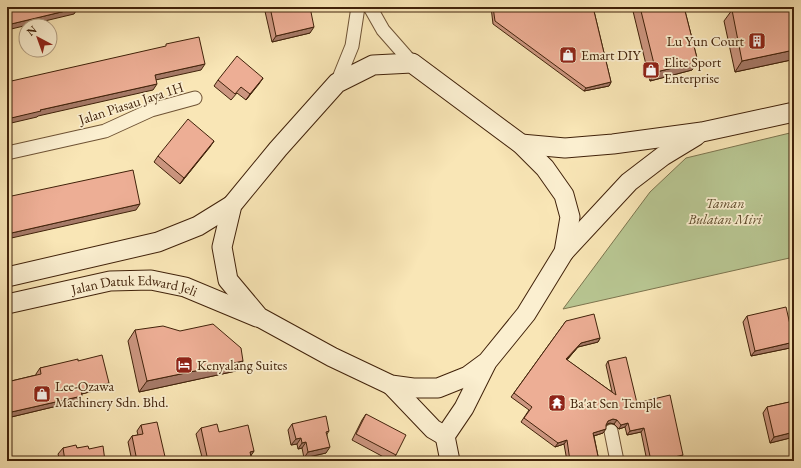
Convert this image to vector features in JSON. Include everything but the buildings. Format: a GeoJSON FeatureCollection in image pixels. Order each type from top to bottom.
{"type":"FeatureCollection","features":[{"type":"Feature","properties":{"kind":"street"},"geometry":{"type":"LineString","coordinates":[[358,7],[352,46],[337,82],[278,149],[232,205],[222,247],[228,280],[259,317],[332,357],[391,384],[413,388],[438,388],[468,376],[487,362]]}},
{"type":"Feature","properties":{"kind":"street"},"geometry":{"type":"LineString","coordinates":[[370,7],[383,30],[412,63],[521,144],[545,168],[564,195],[570,217],[564,252]]}},
{"type":"Feature","properties":{"kind":"street"},"geometry":{"type":"LineString","coordinates":[[337,82],[373,65],[412,63]]}},
{"type":"Feature","properties":{"kind":"street","name":"Jalan Piasau Jaya 1H"},"geometry":{"type":"LineString","coordinates":[[7,153],[105,131],[152,110],[195,98]]}},
{"type":"Feature","properties":{"kind":"street"},"geometry":{"type":"LineString","coordinates":[[521,144],[565,148],[613,144],[702,132],[794,112]]}},
{"type":"Feature","properties":{"kind":"street"},"geometry":{"type":"LineString","coordinates":[[450,461],[445,436],[464,408],[487,362],[526,314],[564,252],[629,182],[663,156],[702,132]]}},
{"type":"Feature","properties":{"kind":"street","name":"Jalan Datuk Edward Jeli"},"geometry":{"type":"LineString","coordinates":[[7,277],[158,242],[198,226],[232,205]]}},
{"type":"Feature","properties":{"kind":"street","name":"Jalan Datuk Edward Jeli"},"geometry":{"type":"LineString","coordinates":[[7,304],[110,281],[151,280],[185,287],[259,317]]}},
{"type":"Feature","properties":{"kind":"street"},"geometry":{"type":"LineString","coordinates":[[391,384],[433,429],[445,436]]}},
{"type":"Feature","properties":{"kind":"street"},"geometry":{"type":"LineString","coordinates":[[611,431],[617,461]]}},
{"type":"Feature","properties":{"kind":"green space","name":"Taman Bulatan Miri"},"geometry":{"type":"Polygon","coordinates":[[[794,132],[794,257],[563,309],[650,192],[686,158],[794,132]]]}},
{"type":"Feature","properties":{"kind":"place","name":"Lu Yun Court"},"geometry":{"type":"Point","coordinates":[757,41]}},
{"type":"Feature","properties":{"kind":"place","name":"Emart DIY"},"geometry":{"type":"Point","coordinates":[568,55]}},
{"type":"Feature","properties":{"kind":"place","name":"Elite Sport Enterprise"},"geometry":{"type":"Point","coordinates":[651,70]}},
{"type":"Feature","properties":{"kind":"place","name":"Kenyalang Suites"},"geometry":{"type":"Point","coordinates":[184,365]}},
{"type":"Feature","properties":{"kind":"place","name":"Lee-Ozawa Machinery Sdn. Bhd."},"geometry":{"type":"Point","coordinates":[42,394]}},
{"type":"Feature","properties":{"kind":"place","name":"Ba'at Sen Temple"},"geometry":{"type":"Point","coordinates":[557,403]}}]}
